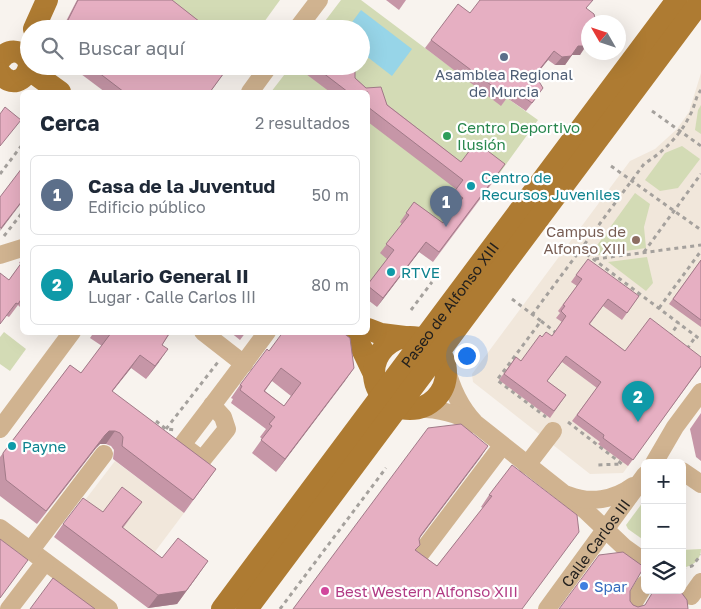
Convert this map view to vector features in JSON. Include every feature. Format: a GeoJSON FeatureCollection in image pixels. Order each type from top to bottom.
{"type":"FeatureCollection","features":[{"type":"Feature","properties":{"kind":"main road"},"geometry":{"type":"LineString","coordinates":[[38,20],[47,0]]}},
{"type":"Feature","properties":{"kind":"main road","name":"Paseo de Alfonso XIII"},"geometry":{"type":"LineString","coordinates":[[428,348],[701,0]]}},
{"type":"Feature","properties":{"kind":"main road","name":"Paseo de Alfonso XIII"},"geometry":{"type":"LineString","coordinates":[[247,609],[397,404],[428,348],[670,3]]}},
{"type":"Feature","properties":{"kind":"main road"},"geometry":{"type":"LineString","coordinates":[[0,59],[10,51],[19,73]]}},
{"type":"Feature","properties":{"kind":"main road"},"geometry":{"type":"LineString","coordinates":[[37,75],[57,90]]}},
{"type":"Feature","properties":{"kind":"main road"},"geometry":{"type":"LineString","coordinates":[[348,335],[361,348],[373,372],[374,380],[397,404],[426,406],[440,393],[446,381],[428,348],[370,330]]}},
{"type":"Feature","properties":{"kind":"main road"},"geometry":{"type":"LineString","coordinates":[[373,372],[376,359],[383,348],[394,340],[428,348]]}},
{"type":"Feature","properties":{"kind":"main road","name":"Paseo de Alfonso XIII"},"geometry":{"type":"LineString","coordinates":[[222,609],[397,404]]}},
{"type":"Feature","properties":{"kind":"street"},"geometry":{"type":"LineString","coordinates":[[305,20],[319,0]]}},
{"type":"Feature","properties":{"kind":"street"},"geometry":{"type":"LineString","coordinates":[[251,90],[262,75]]}},
{"type":"Feature","properties":{"kind":"street"},"geometry":{"type":"LineString","coordinates":[[0,255],[20,249]]}},
{"type":"Feature","properties":{"kind":"street"},"geometry":{"type":"LineString","coordinates":[[0,428],[70,335]]}},
{"type":"Feature","properties":{"kind":"street"},"geometry":{"type":"LineString","coordinates":[[207,335],[244,364]]}},
{"type":"Feature","properties":{"kind":"street"},"geometry":{"type":"LineString","coordinates":[[212,405],[265,335]]}},
{"type":"Feature","properties":{"kind":"street"},"geometry":{"type":"LineString","coordinates":[[428,348],[469,417],[480,428],[586,511],[624,547],[641,559]]}},
{"type":"Feature","properties":{"kind":"street"},"geometry":{"type":"LineString","coordinates":[[662,459],[675,427],[701,392]]}},
{"type":"Feature","properties":{"kind":"street"},"geometry":{"type":"LineString","coordinates":[[397,404],[455,414],[480,428]]}},
{"type":"Feature","properties":{"kind":"street"},"geometry":{"type":"LineString","coordinates":[[527,465],[555,423]]}},
{"type":"Feature","properties":{"kind":"street"},"geometry":{"type":"LineString","coordinates":[[421,553],[502,446]]}},
{"type":"Feature","properties":{"kind":"street"},"geometry":{"type":"LineString","coordinates":[[30,551],[104,454]]}},
{"type":"Feature","properties":{"kind":"street"},"geometry":{"type":"LineString","coordinates":[[686,473],[701,484]]}},
{"type":"Feature","properties":{"kind":"street"},"geometry":{"type":"LineString","coordinates":[[557,489],[579,499],[598,500],[614,497],[627,491],[641,479]]}},
{"type":"Feature","properties":{"kind":"street","name":"Calle Carlos III"},"geometry":{"type":"LineString","coordinates":[[546,609],[641,480]]}},
{"type":"Feature","properties":{"kind":"street"},"geometry":{"type":"LineString","coordinates":[[0,528],[110,609]]}},
{"type":"Feature","properties":{"kind":"street"},"geometry":{"type":"LineString","coordinates":[[9,609],[45,562]]}},
{"type":"Feature","properties":{"kind":"street"},"geometry":{"type":"LineString","coordinates":[[689,598],[701,582]]}},
{"type":"Feature","properties":{"kind":"street"},"geometry":{"type":"LineString","coordinates":[[630,609],[641,591]]}},
{"type":"Feature","properties":{"kind":"path"},"geometry":{"type":"LineString","coordinates":[[532,314],[644,164],[666,148],[681,132],[692,113],[701,90]]}},
{"type":"Feature","properties":{"kind":"path"},"geometry":{"type":"LineString","coordinates":[[652,111],[701,146]]}},
{"type":"Feature","properties":{"kind":"path"},"geometry":{"type":"LineString","coordinates":[[0,174],[20,148]]}},
{"type":"Feature","properties":{"kind":"path"},"geometry":{"type":"LineString","coordinates":[[611,166],[701,230]]}},
{"type":"Feature","properties":{"kind":"path"},"geometry":{"type":"LineString","coordinates":[[643,252],[701,174]]}},
{"type":"Feature","properties":{"kind":"path"},"geometry":{"type":"LineString","coordinates":[[0,242],[20,216]]}},
{"type":"Feature","properties":{"kind":"path"},"geometry":{"type":"LineString","coordinates":[[594,259],[701,245]]}},
{"type":"Feature","properties":{"kind":"path"},"geometry":{"type":"LineString","coordinates":[[580,249],[701,340]]}},
{"type":"Feature","properties":{"kind":"path"},"geometry":{"type":"LineString","coordinates":[[658,308],[701,251]]}},
{"type":"Feature","properties":{"kind":"path"},"geometry":{"type":"LineString","coordinates":[[685,272],[690,276]]}},
{"type":"Feature","properties":{"kind":"path"},"geometry":{"type":"LineString","coordinates":[[411,310],[432,282]]}},
{"type":"Feature","properties":{"kind":"path"},"geometry":{"type":"LineString","coordinates":[[512,299],[555,332]]}},
{"type":"Feature","properties":{"kind":"path"},"geometry":{"type":"LineString","coordinates":[[541,321],[497,380],[555,423],[591,440],[622,464],[596,464]]}},
{"type":"Feature","properties":{"kind":"path"},"geometry":{"type":"LineString","coordinates":[[668,339],[679,324]]}},
{"type":"Feature","properties":{"kind":"path"},"geometry":{"type":"LineString","coordinates":[[683,353],[696,336]]}},
{"type":"Feature","properties":{"kind":"path"},"geometry":{"type":"LineString","coordinates":[[166,429],[227,352]]}},
{"type":"Feature","properties":{"kind":"path"},"geometry":{"type":"LineString","coordinates":[[591,440],[596,433]]}},
{"type":"Feature","properties":{"kind":"path"},"geometry":{"type":"LineString","coordinates":[[280,609],[386,468]]}},
{"type":"Feature","properties":{"kind":"path"},"geometry":{"type":"LineString","coordinates":[[686,567],[692,566],[701,555]]}},
{"type":"Feature","properties":{"kind":"shaded area","name":"Campus de Alfonso XIII"},"geometry":{"type":"Polygon","coordinates":[[[701,73],[701,367],[623,473],[590,474],[473,382],[472,374],[630,161],[655,149],[677,129],[689,112],[701,73]]]}},
{"type":"Feature","properties":{"kind":"shaded area"},"geometry":{"type":"Polygon","coordinates":[[[115,461],[184,513],[145,565],[76,512],[115,461]]]}},
{"type":"Feature","properties":{"kind":"green space"},"geometry":{"type":"Polygon","coordinates":[[[167,0],[280,0],[266,20],[193,20],[167,0]]]}},
{"type":"Feature","properties":{"kind":"green space","name":"Centro Deportivo Ilusión"},"geometry":{"type":"Polygon","coordinates":[[[341,0],[361,0],[501,105],[507,98],[538,120],[499,174],[456,189],[456,207],[434,236],[402,224],[387,259],[370,282],[370,90],[273,90],[284,75],[370,75],[370,20],[326,20],[341,0]]]}},
{"type":"Feature","properties":{"kind":"green space"},"geometry":{"type":"Polygon","coordinates":[[[701,105],[701,134],[695,130],[698,110],[701,105]]]}},
{"type":"Feature","properties":{"kind":"green space"},"geometry":{"type":"Polygon","coordinates":[[[682,146],[700,159],[678,188],[660,191],[645,180],[665,153],[682,146]]]}},
{"type":"Feature","properties":{"kind":"green space"},"geometry":{"type":"Polygon","coordinates":[[[635,193],[650,204],[644,227],[646,248],[599,255],[593,251],[635,193]]]}},
{"type":"Feature","properties":{"kind":"green space"},"geometry":{"type":"Polygon","coordinates":[[[647,257],[653,283],[646,291],[608,262],[647,257]]]}},
{"type":"Feature","properties":{"kind":"green space"},"geometry":{"type":"Polygon","coordinates":[[[4,332],[26,349],[10,371],[0,364],[0,337],[4,332]]]}},
{"type":"Feature","properties":{"kind":"green space"},"geometry":{"type":"Polygon","coordinates":[[[641,505],[641,538],[628,529],[626,525],[641,505]]]}},
{"type":"Feature","properties":{"kind":"green space"},"geometry":{"type":"Polygon","coordinates":[[[701,549],[700,556],[696,562],[686,567],[686,550],[701,549]]]}},
{"type":"Feature","properties":{"kind":"water"},"geometry":{"type":"Polygon","coordinates":[[[361,10],[412,49],[392,76],[370,59],[370,20],[354,20],[361,10]]]}},
{"type":"Feature","properties":{"kind":"building"},"geometry":{"type":"Polygon","coordinates":[[[78,0],[172,0],[198,20],[68,20],[78,0]]]}},
{"type":"Feature","properties":{"kind":"building","name":"Asamblea Regional de Murcia"},"geometry":{"type":"Polygon","coordinates":[[[480,0],[593,0],[586,8],[594,15],[581,15],[581,46],[578,46],[571,56],[562,57],[554,51],[535,75],[543,88],[532,103],[513,89],[507,97],[431,40],[458,4],[470,13],[480,0]]]}},
{"type":"Feature","properties":{"kind":"building"},"geometry":{"type":"Polygon","coordinates":[[[102,75],[222,75],[211,90],[121,90],[102,75]]]}},
{"type":"Feature","properties":{"kind":"building"},"geometry":{"type":"Polygon","coordinates":[[[326,75],[355,75],[355,78],[366,88],[381,87],[387,105],[461,162],[476,142],[505,164],[439,252],[426,242],[383,298],[370,288],[370,281],[394,250],[386,244],[409,215],[406,213],[414,202],[443,223],[463,198],[454,192],[463,180],[370,109],[370,90],[345,90],[326,75]]]}},
{"type":"Feature","properties":{"kind":"building"},"geometry":{"type":"Polygon","coordinates":[[[5,107],[20,121],[0,146],[0,114],[5,107]]]}},
{"type":"Feature","properties":{"kind":"building"},"geometry":{"type":"Polygon","coordinates":[[[20,171],[20,204],[1,228],[0,197],[20,171]]]}},
{"type":"Feature","properties":{"kind":"building"},"geometry":{"type":"Polygon","coordinates":[[[588,259],[639,296],[627,313],[608,299],[589,324],[625,351],[650,318],[701,357],[701,366],[633,460],[603,438],[604,435],[577,415],[601,382],[566,356],[547,381],[566,395],[554,411],[504,374],[516,357],[521,361],[540,335],[542,337],[546,332],[552,336],[566,316],[561,311],[565,306],[563,305],[582,279],[576,275],[588,259]]]}},
{"type":"Feature","properties":{"kind":"building"},"geometry":{"type":"Polygon","coordinates":[[[701,260],[701,320],[673,299],[701,260]]]}},
{"type":"Feature","properties":{"kind":"building"},"geometry":{"type":"Polygon","coordinates":[[[20,265],[20,301],[18,304],[16,303],[0,324],[0,273],[9,280],[20,265]]]}},
{"type":"Feature","properties":{"kind":"building"},"geometry":{"type":"Polygon","coordinates":[[[110,335],[168,335],[162,345],[168,349],[155,366],[140,355],[112,391],[216,469],[193,500],[122,446],[123,437],[115,431],[109,431],[105,435],[46,511],[6,480],[3,453],[70,365],[81,373],[110,335]]]}},
{"type":"Feature","properties":{"kind":"building"},"geometry":{"type":"Polygon","coordinates":[[[281,335],[346,335],[350,338],[354,368],[285,459],[261,440],[272,426],[269,424],[275,417],[240,390],[242,386],[240,385],[267,349],[269,351],[281,335]],[[281,368],[264,391],[284,406],[301,383],[281,368]]]}},
{"type":"Feature","properties":{"kind":"building"},"geometry":{"type":"Polygon","coordinates":[[[461,424],[488,446],[421,535],[419,539],[420,545],[415,550],[437,566],[492,496],[489,495],[512,465],[577,515],[579,532],[522,609],[293,609],[428,428],[461,424]]]}},
{"type":"Feature","properties":{"kind":"building"},"geometry":{"type":"Polygon","coordinates":[[[122,487],[142,502],[122,527],[162,558],[178,538],[208,561],[186,591],[158,595],[63,524],[83,498],[103,512],[122,487]]]}},
{"type":"Feature","properties":{"kind":"building"},"geometry":{"type":"Polygon","coordinates":[[[0,539],[28,560],[0,598],[0,539]]]}},
{"type":"Feature","properties":{"kind":"building"},"geometry":{"type":"Polygon","coordinates":[[[623,552],[641,565],[641,572],[630,591],[630,601],[633,605],[638,607],[645,605],[652,594],[682,594],[687,600],[688,609],[559,609],[599,555],[623,552]]]}},
{"type":"Feature","properties":{"kind":"building"},"geometry":{"type":"Polygon","coordinates":[[[53,578],[95,609],[30,609],[53,578]]]}},
{"type":"Feature","properties":{"kind":"place","name":"Asamblea Regional de Murcia"},"geometry":{"type":"Point","coordinates":[504,57]}},
{"type":"Feature","properties":{"kind":"place","name":"Centro Deportivo Ilusión"},"geometry":{"type":"Point","coordinates":[447,136]}},
{"type":"Feature","properties":{"kind":"place","name":"Centro de Recursos Juveniles"},"geometry":{"type":"Point","coordinates":[471,186]}},
{"type":"Feature","properties":{"kind":"place","name":"Casa de la Juventud"},"geometry":{"type":"Point","coordinates":[446,227]}},
{"type":"Feature","properties":{"kind":"place","name":"Campus de Alfonso XIII"},"geometry":{"type":"Point","coordinates":[636,240]}},
{"type":"Feature","properties":{"kind":"place","name":"RTVE"},"geometry":{"type":"Point","coordinates":[391,272]}},
{"type":"Feature","properties":{"kind":"place","name":"Aulario General II"},"geometry":{"type":"Point","coordinates":[638,422]}},
{"type":"Feature","properties":{"kind":"place","name":"Payne"},"geometry":{"type":"Point","coordinates":[12,446]}},
{"type":"Feature","properties":{"kind":"place","name":"Spar"},"geometry":{"type":"Point","coordinates":[584,586]}},
{"type":"Feature","properties":{"kind":"place","name":"Best Western Alfonso XIII"},"geometry":{"type":"Point","coordinates":[325,591]}}]}
